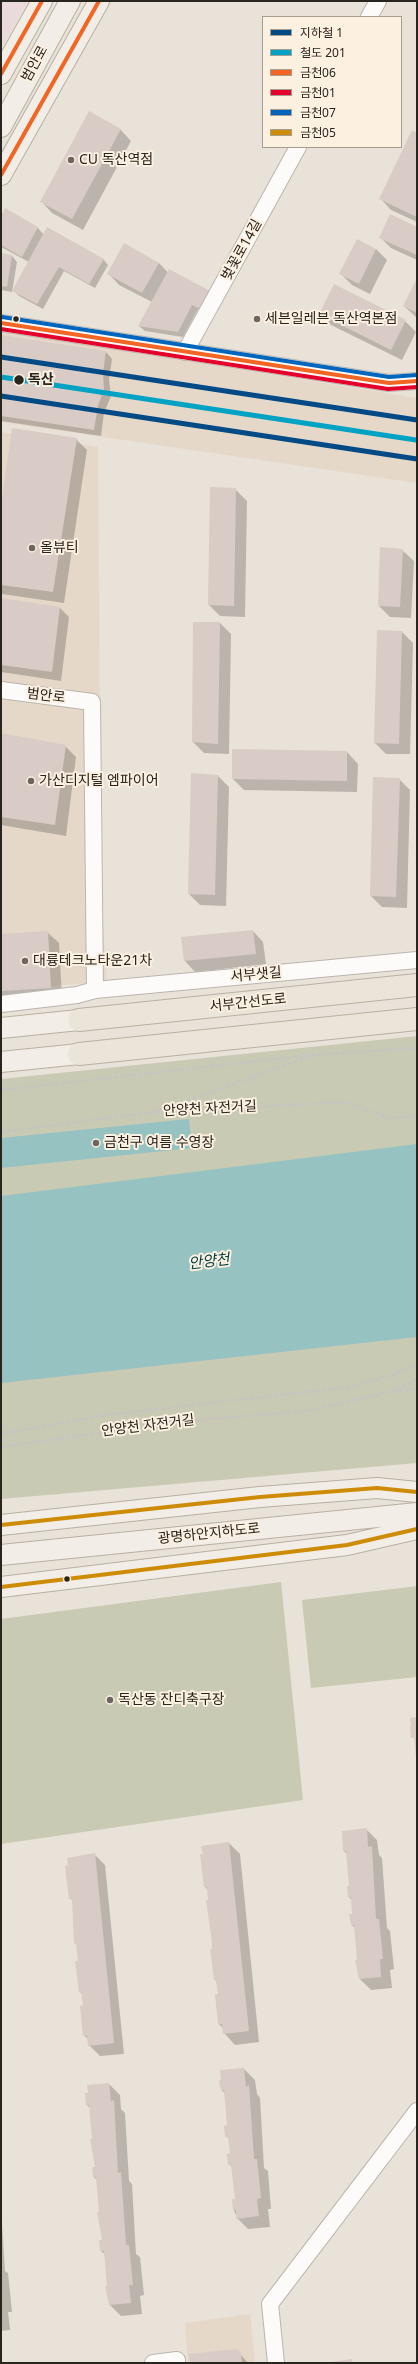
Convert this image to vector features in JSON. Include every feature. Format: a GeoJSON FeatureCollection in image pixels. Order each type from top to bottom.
{"type":"FeatureCollection","features":[{"type":"Feature","properties":{"kind":"highway","name":"서부간선도로"},"geometry":{"type":"LineString","coordinates":[[79,1020],[417,985]]}},
{"type":"Feature","properties":{"kind":"highway"},"geometry":{"type":"LineString","coordinates":[[79,1054],[417,1019]]}},
{"type":"Feature","properties":{"kind":"main road"},"geometry":{"type":"LineString","coordinates":[[1,74],[42,1]]}},
{"type":"Feature","properties":{"kind":"main road","name":"범안로"},"geometry":{"type":"LineString","coordinates":[[1,127],[10,107],[70,1]]}},
{"type":"Feature","properties":{"kind":"main road"},"geometry":{"type":"LineString","coordinates":[[1,175],[99,1]]}},
{"type":"Feature","properties":{"kind":"main road"},"geometry":{"type":"LineString","coordinates":[[1,1028],[79,1020]]}},
{"type":"Feature","properties":{"kind":"main road"},"geometry":{"type":"LineString","coordinates":[[1,1062],[79,1054]]}},
{"type":"Feature","properties":{"kind":"main road"},"geometry":{"type":"LineString","coordinates":[[1,1524],[369,1488],[417,1492]]}},
{"type":"Feature","properties":{"kind":"main road","name":"광명하안지하도로"},"geometry":{"type":"LineString","coordinates":[[1,1555],[417,1513]]}},
{"type":"Feature","properties":{"kind":"main road"},"geometry":{"type":"LineString","coordinates":[[1,1587],[347,1546],[417,1529]]}},
{"type":"Feature","properties":{"kind":"street"},"geometry":{"type":"LineString","coordinates":[[370,16],[378,1]]}},
{"type":"Feature","properties":{"kind":"street","name":"벚꽃로14길"},"geometry":{"type":"LineString","coordinates":[[186,352],[297,148]]}},
{"type":"Feature","properties":{"kind":"street"},"geometry":{"type":"LineString","coordinates":[[1,323],[389,383],[417,381]]}},
{"type":"Feature","properties":{"kind":"street","name":"범안로"},"geometry":{"type":"LineString","coordinates":[[1,690],[92,702],[95,990]]}},
{"type":"Feature","properties":{"kind":"street","name":"서부샛길"},"geometry":{"type":"LineString","coordinates":[[1,1004],[77,996],[95,990],[417,960]]}},
{"type":"Feature","properties":{"kind":"street"},"geometry":{"type":"LineString","coordinates":[[276,2363],[270,2304],[417,2111]]}},
{"type":"Feature","properties":{"kind":"street"},"geometry":{"type":"LineString","coordinates":[[153,2363],[177,2360],[177,2363]]}},
{"type":"Feature","properties":{"kind":"path"},"geometry":{"type":"LineString","coordinates":[[1,1090],[312,1055],[417,1048]]}},
{"type":"Feature","properties":{"kind":"path"},"geometry":{"type":"LineString","coordinates":[[154,1112],[312,1055]]}},
{"type":"Feature","properties":{"kind":"path","name":"안양천 자전거길"},"geometry":{"type":"LineString","coordinates":[[1,1132],[154,1112],[344,1102],[389,1118],[417,1116]]}},
{"type":"Feature","properties":{"kind":"path"},"geometry":{"type":"LineString","coordinates":[[1,1434],[105,1415],[350,1387],[389,1376],[417,1365]]}},
{"type":"Feature","properties":{"kind":"path","name":"안양천 자전거길"},"geometry":{"type":"LineString","coordinates":[[390,1392],[417,1380]]}},
{"type":"Feature","properties":{"kind":"path","name":"안양천 자전거길"},"geometry":{"type":"LineString","coordinates":[[1,1447],[184,1421],[306,1411],[390,1392],[417,1389]]}},
{"type":"Feature","properties":{"kind":"shaded area"},"geometry":{"type":"Polygon","coordinates":[[[1,1],[28,1],[1,48],[1,1]]]}},
{"type":"Feature","properties":{"kind":"shaded area"},"geometry":{"type":"Polygon","coordinates":[[[1,331],[417,398],[417,483],[1,422],[1,331]]]}},
{"type":"Feature","properties":{"kind":"shaded area"},"geometry":{"type":"Polygon","coordinates":[[[1,432],[98,447],[101,900],[107,981],[1,991],[1,432]]]}},
{"type":"Feature","properties":{"kind":"shaded area"},"geometry":{"type":"Polygon","coordinates":[[[250,2314],[255,2363],[188,2363],[185,2323],[250,2314]]]}},
{"type":"Feature","properties":{"kind":"green space"},"geometry":{"type":"Polygon","coordinates":[[[417,1036],[417,1463],[1,1499],[1,1079],[417,1036]]]}},
{"type":"Feature","properties":{"kind":"green space"},"geometry":{"type":"Polygon","coordinates":[[[281,1582],[303,1800],[1,1844],[1,1619],[281,1582]]]}},
{"type":"Feature","properties":{"kind":"green space"},"geometry":{"type":"Polygon","coordinates":[[[417,1586],[417,1677],[311,1688],[302,1600],[417,1586]]]}},
{"type":"Feature","properties":{"kind":"water","name":"금천구 여름 수영장"},"geometry":{"type":"Polygon","coordinates":[[[189,1119],[192,1148],[1,1168],[1,1138],[189,1119]]]}},
{"type":"Feature","properties":{"kind":"water","name":"안양천"},"geometry":{"type":"Polygon","coordinates":[[[417,1144],[417,1337],[1,1383],[1,1196],[417,1144]]]}},
{"type":"Feature","properties":{"kind":"building"},"geometry":{"type":"Polygon","coordinates":[[[89,111],[121,129],[72,219],[40,202],[89,111]]]}},
{"type":"Feature","properties":{"kind":"building"},"geometry":{"type":"Polygon","coordinates":[[[412,130],[417,133],[417,217],[379,199],[412,130]]]}},
{"type":"Feature","properties":{"kind":"building"},"geometry":{"type":"Polygon","coordinates":[[[5,208],[38,227],[22,257],[1,245],[1,216],[5,208]]]}},
{"type":"Feature","properties":{"kind":"building"},"geometry":{"type":"Polygon","coordinates":[[[390,214],[417,227],[417,255],[379,238],[390,214]]]}},
{"type":"Feature","properties":{"kind":"building"},"geometry":{"type":"Polygon","coordinates":[[[47,227],[104,259],[89,284],[59,267],[37,304],[12,291],[47,227]]]}},
{"type":"Feature","properties":{"kind":"building"},"geometry":{"type":"Polygon","coordinates":[[[357,239],[376,249],[359,284],[339,274],[357,239]]]}},
{"type":"Feature","properties":{"kind":"building"},"geometry":{"type":"Polygon","coordinates":[[[124,243],[159,263],[142,293],[107,274],[124,243]]]}},
{"type":"Feature","properties":{"kind":"building"},"geometry":{"type":"Polygon","coordinates":[[[1,253],[12,255],[7,287],[1,286],[1,253]]]}},
{"type":"Feature","properties":{"kind":"building"},"geometry":{"type":"Polygon","coordinates":[[[169,269],[210,291],[200,309],[192,305],[178,332],[138,326],[169,269]]]}},
{"type":"Feature","properties":{"kind":"building"},"geometry":{"type":"Polygon","coordinates":[[[417,278],[417,313],[403,306],[417,278]]]}},
{"type":"Feature","properties":{"kind":"building"},"geometry":{"type":"Polygon","coordinates":[[[334,284],[406,320],[391,350],[319,314],[334,284]]]}},
{"type":"Feature","properties":{"kind":"building"},"geometry":{"type":"Polygon","coordinates":[[[1,335],[106,351],[103,373],[104,389],[98,406],[94,430],[1,416],[1,335]]]}},
{"type":"Feature","properties":{"kind":"building"},"geometry":{"type":"Polygon","coordinates":[[[12,428],[77,438],[53,592],[1,585],[1,506],[12,428]]]}},
{"type":"Feature","properties":{"kind":"building"},"geometry":{"type":"Polygon","coordinates":[[[210,487],[236,488],[234,606],[208,605],[210,487]]]}},
{"type":"Feature","properties":{"kind":"building"},"geometry":{"type":"Polygon","coordinates":[[[380,547],[403,549],[400,607],[378,606],[380,547]]]}},
{"type":"Feature","properties":{"kind":"building"},"geometry":{"type":"Polygon","coordinates":[[[1,598],[60,607],[52,672],[1,665],[1,598]]]}},
{"type":"Feature","properties":{"kind":"building"},"geometry":{"type":"Polygon","coordinates":[[[193,622],[220,622],[218,744],[192,742],[193,622]]]}},
{"type":"Feature","properties":{"kind":"building"},"geometry":{"type":"Polygon","coordinates":[[[377,630],[402,631],[399,744],[374,743],[377,630]]]}},
{"type":"Feature","properties":{"kind":"building","name":"가산디지털 엠파이어"},"geometry":{"type":"Polygon","coordinates":[[[1,733],[66,745],[55,825],[1,817],[1,733]]]}},
{"type":"Feature","properties":{"kind":"building"},"geometry":{"type":"Polygon","coordinates":[[[232,749],[347,751],[347,781],[232,779],[232,749]]]}},
{"type":"Feature","properties":{"kind":"building"},"geometry":{"type":"Polygon","coordinates":[[[191,773],[218,775],[215,895],[188,894],[191,773]]]}},
{"type":"Feature","properties":{"kind":"building"},"geometry":{"type":"Polygon","coordinates":[[[373,777],[400,778],[396,897],[370,896],[373,777]]]}},
{"type":"Feature","properties":{"kind":"building"},"geometry":{"type":"Polygon","coordinates":[[[253,930],[256,954],[184,961],[181,937],[253,930]]]}},
{"type":"Feature","properties":{"kind":"building","name":"대륭테크노타운21차"},"geometry":{"type":"Polygon","coordinates":[[[48,931],[51,988],[1,991],[1,934],[48,931]]]}},
{"type":"Feature","properties":{"kind":"building"},"geometry":{"type":"Polygon","coordinates":[[[417,1717],[416,1757],[414,1738],[411,1738],[410,1718],[417,1717]]]}},
{"type":"Feature","properties":{"kind":"building"},"geometry":{"type":"Polygon","coordinates":[[[367,1828],[368,1847],[372,1846],[376,1919],[379,1919],[383,1959],[380,1959],[381,1977],[359,1979],[355,1960],[357,1960],[354,1925],[351,1925],[349,1914],[352,1914],[351,1897],[348,1897],[347,1886],[349,1886],[346,1851],[343,1851],[342,1831],[367,1828]]]}},
{"type":"Feature","properties":{"kind":"building"},"geometry":{"type":"Polygon","coordinates":[[[229,1842],[249,2031],[223,2034],[222,2024],[218,2024],[215,1994],[218,1994],[216,1980],[214,1980],[210,1949],[213,1949],[206,1900],[208,1900],[207,1887],[204,1887],[200,1854],[203,1854],[201,1846],[229,1842]]]}},
{"type":"Feature","properties":{"kind":"building"},"geometry":{"type":"Polygon","coordinates":[[[95,1853],[114,2043],[88,2046],[87,2035],[83,2036],[80,2006],[83,2005],[81,1992],[79,1992],[75,1961],[78,1961],[76,1944],[74,1943],[72,1899],[69,1899],[65,1866],[68,1865],[67,1858],[95,1853]]]}},
{"type":"Feature","properties":{"kind":"building"},"geometry":{"type":"Polygon","coordinates":[[[244,2068],[246,2087],[249,2085],[254,2159],[257,2159],[261,2198],[257,2199],[259,2216],[236,2219],[236,2210],[233,2210],[232,2199],[235,2199],[231,2165],[228,2165],[227,2154],[230,2153],[228,2137],[225,2137],[224,2126],[227,2125],[224,2090],[221,2091],[219,2081],[221,2080],[220,2070],[244,2068]]]}},
{"type":"Feature","properties":{"kind":"building"},"geometry":{"type":"Polygon","coordinates":[[[109,2083],[111,2101],[114,2100],[118,2173],[121,2172],[126,2245],[129,2245],[133,2285],[129,2285],[131,2303],[109,2305],[105,2286],[107,2286],[104,2251],[100,2251],[99,2240],[102,2240],[97,2212],[99,2212],[96,2177],[93,2177],[92,2167],[95,2167],[90,2139],[92,2139],[89,2105],[86,2105],[85,2093],[88,2093],[87,2085],[109,2083]]]}},
{"type":"Feature","properties":{"kind":"building"},"geometry":{"type":"Polygon","coordinates":[[[236,2349],[241,2353],[242,2363],[190,2363],[189,2354],[236,2349]]]}},
{"type":"Feature","properties":{"kind":"building"},"geometry":{"type":"Polygon","coordinates":[[[352,2359],[352,2363],[331,2363],[331,2362],[352,2359]]]}},
{"type":"Feature","properties":{"kind":"metro line","name":"1"},"geometry":{"type":"LineString","coordinates":[[1,357],[417,420]]}},
{"type":"Feature","properties":{"kind":"metro line","name":"1"},"geometry":{"type":"LineString","coordinates":[[1,396],[417,459]]}},
{"type":"Feature","properties":{"kind":"rail line","name":"201"},"geometry":{"type":"LineString","coordinates":[[1,377],[416,440]]}},
{"type":"Feature","properties":{"kind":"transit line","name":"금천06"},"geometry":{"type":"LineString","coordinates":[[1,74],[42,1]]}},
{"type":"Feature","properties":{"kind":"transit line","name":"금천06"},"geometry":{"type":"LineString","coordinates":[[1,175],[99,1]]}},
{"type":"Feature","properties":{"kind":"transit line","name":"금천07"},"geometry":{"type":"LineString","coordinates":[[2,317],[389,377],[417,375]]}},
{"type":"Feature","properties":{"kind":"transit line","name":"금천06"},"geometry":{"type":"LineString","coordinates":[[1,323],[389,383],[417,381]]}},
{"type":"Feature","properties":{"kind":"transit line","name":"금천01"},"geometry":{"type":"LineString","coordinates":[[1,329],[388,389],[417,387]]}},
{"type":"Feature","properties":{"kind":"transit line","name":"금천05"},"geometry":{"type":"LineString","coordinates":[[1,1525],[260,1497],[377,1488],[417,1492]]}},
{"type":"Feature","properties":{"kind":"transit line","name":"금천05"},"geometry":{"type":"LineString","coordinates":[[1,1587],[347,1545],[417,1529]]}},
{"type":"Feature","properties":{"kind":"place","name":"CU 독산역점"},"geometry":{"type":"Point","coordinates":[71,160]}},
{"type":"Feature","properties":{"kind":"place","name":"세븐일레븐 독산역본점"},"geometry":{"type":"Point","coordinates":[257,319]}},
{"type":"Feature","properties":{"kind":"place","name":"독산"},"geometry":{"type":"Point","coordinates":[19,380]}},
{"type":"Feature","properties":{"kind":"place","name":"올뷰티"},"geometry":{"type":"Point","coordinates":[32,548]}},
{"type":"Feature","properties":{"kind":"place","name":"가산디지털 엠파이어"},"geometry":{"type":"Point","coordinates":[31,781]}},
{"type":"Feature","properties":{"kind":"place","name":"대륭테크노타운21차"},"geometry":{"type":"Point","coordinates":[25,961]}},
{"type":"Feature","properties":{"kind":"place","name":"금천구 여름 수영장"},"geometry":{"type":"Point","coordinates":[96,1143]}},
{"type":"Feature","properties":{"kind":"place","name":"독산동 잔디축구장"},"geometry":{"type":"Point","coordinates":[110,1700]}}]}
